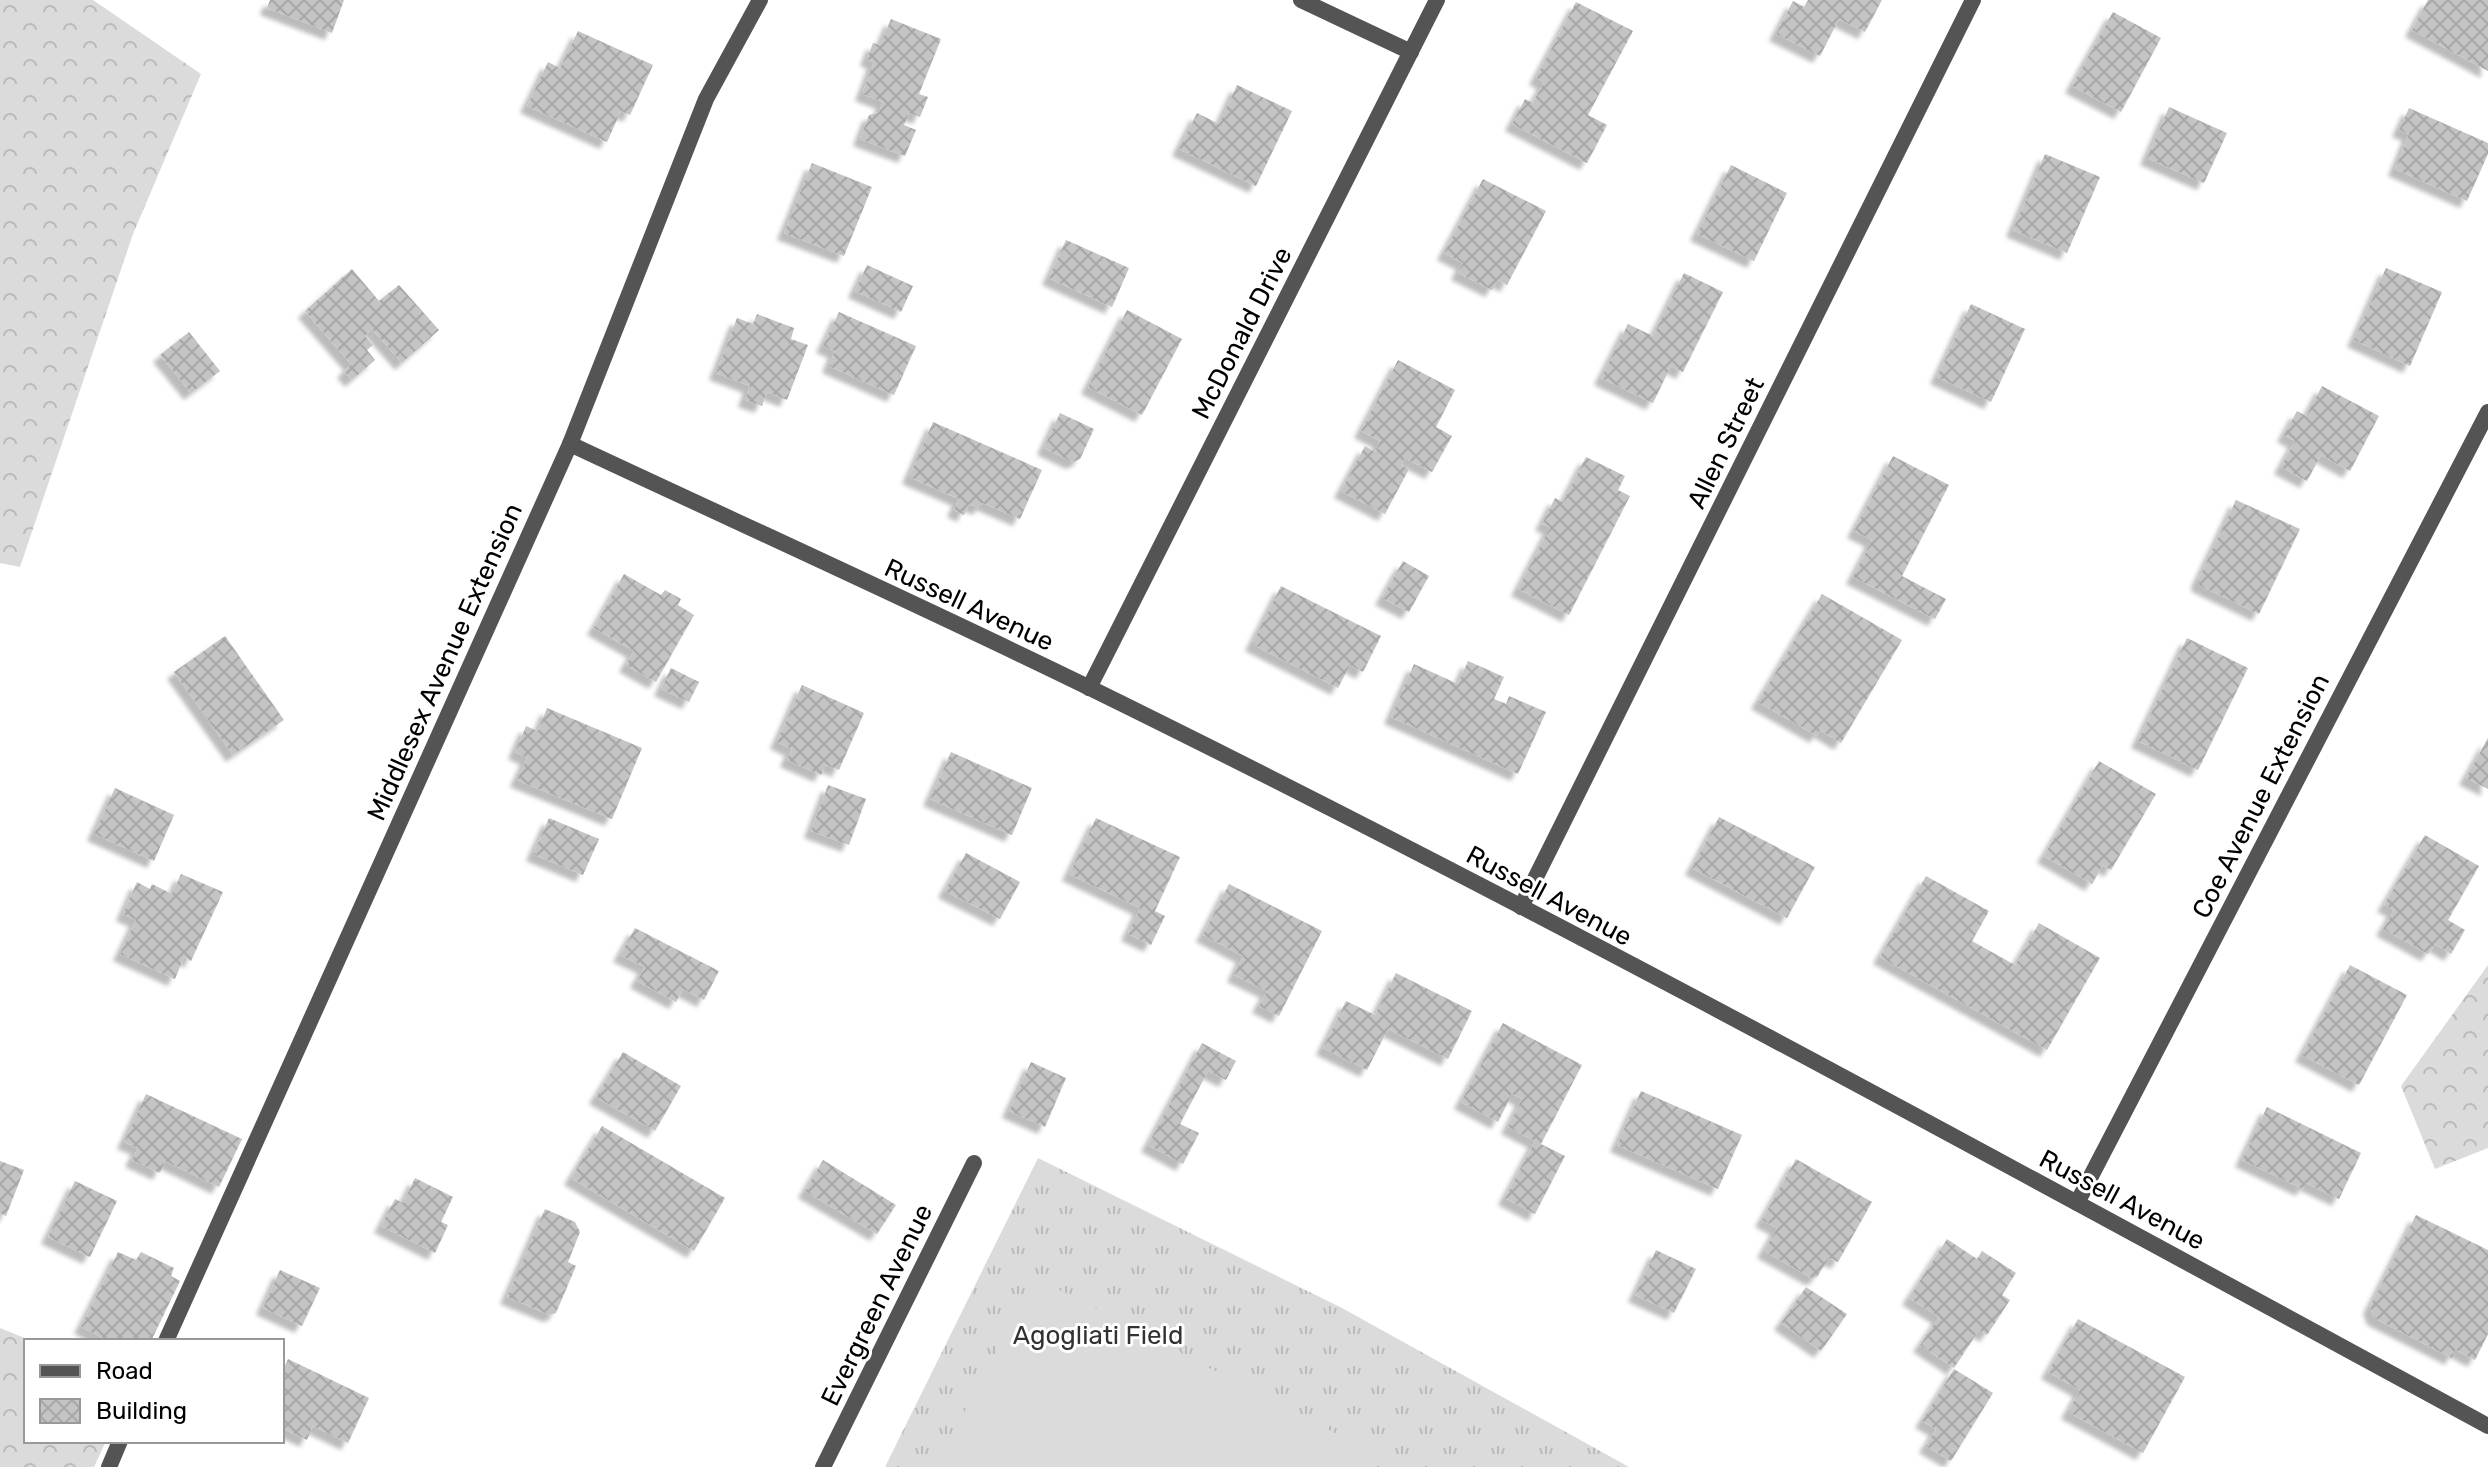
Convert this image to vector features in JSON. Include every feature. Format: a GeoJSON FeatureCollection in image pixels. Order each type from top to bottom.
{"type":"FeatureCollection","features":[{"type":"Feature","properties":{"kind":"street","name":"Middlesex Avenue Extension"},"geometry":{"type":"LineString","coordinates":[[167,1339],[570,444],[706,99],[760,0]]}},
{"type":"Feature","properties":{"kind":"street"},"geometry":{"type":"LineString","coordinates":[[1301,0],[1411,52]]}},
{"type":"Feature","properties":{"kind":"street","name":"McDonald Drive"},"geometry":{"type":"LineString","coordinates":[[1089,688],[1437,0]]}},
{"type":"Feature","properties":{"kind":"street","name":"Allen Street"},"geometry":{"type":"LineString","coordinates":[[1521,907],[1973,0]]}},
{"type":"Feature","properties":{"kind":"street","name":"Coe Avenue Extension"},"geometry":{"type":"LineString","coordinates":[[2077,1203],[2488,412]]}},
{"type":"Feature","properties":{"kind":"street","name":"Russell Avenue"},"geometry":{"type":"LineString","coordinates":[[570,444],[1089,688],[1521,907],[2488,1426]]}},
{"type":"Feature","properties":{"kind":"street","name":"Evergreen Avenue"},"geometry":{"type":"LineString","coordinates":[[823,1467],[974,1163]]}},
{"type":"Feature","properties":{"kind":"street"},"geometry":{"type":"LineString","coordinates":[[109,1467],[119,1443]]}},
{"type":"Feature","properties":{"kind":"green space"},"geometry":{"type":"Polygon","coordinates":[[[0,0],[93,0],[201,74],[133,234],[20,567],[0,563],[0,0]]]}},
{"type":"Feature","properties":{"kind":"green space"},"geometry":{"type":"Polygon","coordinates":[[[2488,965],[2488,1148],[2435,1169],[2401,1086],[2488,965]]]}},
{"type":"Feature","properties":{"kind":"green space","name":"Agogliati Field"},"geometry":{"type":"Polygon","coordinates":[[[1038,1158],[1342,1308],[1629,1467],[885,1467],[1038,1158]]]}},
{"type":"Feature","properties":{"kind":"green space"},"geometry":{"type":"Polygon","coordinates":[[[1035,1277],[1373,1453],[1366,1467],[936,1467],[1035,1277]]]}},
{"type":"Feature","properties":{"kind":"green space"},"geometry":{"type":"Polygon","coordinates":[[[0,1328],[27,1339],[24,1339],[24,1443],[105,1443],[94,1467],[0,1467],[0,1328]]]}},
{"type":"Feature","properties":{"kind":"building"},"geometry":{"type":"Polygon","coordinates":[[[270,0],[344,0],[332,33],[267,8],[270,0]]]}},
{"type":"Feature","properties":{"kind":"building"},"geometry":{"type":"Polygon","coordinates":[[[1808,0],[1882,0],[1865,32],[1839,19],[1820,56],[1776,34],[1793,1],[1804,7],[1808,0]]]}},
{"type":"Feature","properties":{"kind":"building"},"geometry":{"type":"Polygon","coordinates":[[[2428,0],[2488,0],[2488,71],[2412,30],[2428,0]]]}},
{"type":"Feature","properties":{"kind":"building"},"geometry":{"type":"Polygon","coordinates":[[[1576,2],[1633,31],[1588,115],[1607,125],[1587,163],[1512,124],[1525,99],[1533,103],[1544,82],[1536,78],[1576,2]]]}},
{"type":"Feature","properties":{"kind":"building"},"geometry":{"type":"Polygon","coordinates":[[[2113,12],[2161,38],[2121,112],[2072,86],[2113,12]]]}},
{"type":"Feature","properties":{"kind":"building"},"geometry":{"type":"Polygon","coordinates":[[[891,19],[941,39],[919,94],[928,97],[920,117],[909,113],[904,125],[916,130],[905,156],[860,139],[869,115],[879,112],[883,102],[862,94],[874,62],[867,59],[873,43],[880,45],[891,19]]]}},
{"type":"Feature","properties":{"kind":"building"},"geometry":{"type":"Polygon","coordinates":[[[578,31],[653,65],[630,115],[621,111],[607,142],[527,106],[548,62],[560,68],[578,31]]]}},
{"type":"Feature","properties":{"kind":"building"},"geometry":{"type":"Polygon","coordinates":[[[1237,85],[1292,111],[1256,186],[1179,149],[1197,113],[1219,124],[1237,85]]]}},
{"type":"Feature","properties":{"kind":"building"},"geometry":{"type":"Polygon","coordinates":[[[2169,107],[2227,133],[2204,183],[2147,158],[2169,107]]]}},
{"type":"Feature","properties":{"kind":"building"},"geometry":{"type":"Polygon","coordinates":[[[2409,108],[2488,143],[2488,154],[2467,201],[2395,169],[2409,134],[2399,130],[2409,108]]]}},
{"type":"Feature","properties":{"kind":"building"},"geometry":{"type":"Polygon","coordinates":[[[2045,154],[2100,177],[2067,253],[2013,230],[2045,154]]]}},
{"type":"Feature","properties":{"kind":"building"},"geometry":{"type":"Polygon","coordinates":[[[812,163],[872,187],[844,256],[784,233],[812,163]]]}},
{"type":"Feature","properties":{"kind":"building"},"geometry":{"type":"Polygon","coordinates":[[[1731,165],[1787,193],[1754,261],[1697,234],[1731,165]]]}},
{"type":"Feature","properties":{"kind":"building"},"geometry":{"type":"Polygon","coordinates":[[[1483,179],[1546,211],[1507,285],[1498,280],[1492,290],[1458,273],[1463,263],[1444,253],[1483,179]]]}},
{"type":"Feature","properties":{"kind":"building"},"geometry":{"type":"Polygon","coordinates":[[[1066,240],[1129,268],[1112,307],[1049,278],[1066,240]]]}},
{"type":"Feature","properties":{"kind":"building"},"geometry":{"type":"Polygon","coordinates":[[[867,265],[913,286],[901,312],[855,291],[867,265]]]}},
{"type":"Feature","properties":{"kind":"building"},"geometry":{"type":"Polygon","coordinates":[[[2386,268],[2442,292],[2410,366],[2354,340],[2386,268]]]}},
{"type":"Feature","properties":{"kind":"building"},"geometry":{"type":"Polygon","coordinates":[[[352,269],[379,301],[399,285],[439,330],[402,363],[372,329],[365,336],[373,345],[367,350],[375,360],[352,380],[344,371],[351,364],[305,311],[352,269]]]}},
{"type":"Feature","properties":{"kind":"building"},"geometry":{"type":"Polygon","coordinates":[[[1684,273],[1723,292],[1683,372],[1671,366],[1653,403],[1601,378],[1628,324],[1653,336],[1684,273]]]}},
{"type":"Feature","properties":{"kind":"building"},"geometry":{"type":"Polygon","coordinates":[[[1971,304],[2025,329],[1991,402],[1937,377],[1971,304]]]}},
{"type":"Feature","properties":{"kind":"building"},"geometry":{"type":"Polygon","coordinates":[[[1127,310],[1182,339],[1142,415],[1088,387],[1127,310]]]}},
{"type":"Feature","properties":{"kind":"building"},"geometry":{"type":"Polygon","coordinates":[[[839,312],[916,346],[894,395],[829,366],[835,351],[823,346],[839,312]]]}},
{"type":"Feature","properties":{"kind":"building"},"geometry":{"type":"Polygon","coordinates":[[[757,314],[794,328],[791,339],[808,345],[787,400],[767,392],[762,406],[745,400],[750,386],[716,373],[737,318],[753,324],[757,314]]]}},
{"type":"Feature","properties":{"kind":"building"},"geometry":{"type":"Polygon","coordinates":[[[189,332],[220,371],[191,393],[160,355],[189,332]]]}},
{"type":"Feature","properties":{"kind":"building"},"geometry":{"type":"Polygon","coordinates":[[[1398,360],[1455,390],[1436,427],[1452,436],[1432,472],[1405,458],[1401,465],[1409,469],[1385,514],[1341,491],[1365,446],[1375,452],[1380,441],[1361,431],[1398,360]]]}},
{"type":"Feature","properties":{"kind":"building"},"geometry":{"type":"Polygon","coordinates":[[[2322,386],[2379,416],[2350,471],[2321,455],[2307,481],[2281,467],[2295,441],[2284,435],[2297,411],[2306,416],[2322,386]]]}},
{"type":"Feature","properties":{"kind":"building"},"geometry":{"type":"Polygon","coordinates":[[[1060,413],[1094,429],[1080,459],[1073,462],[1044,448],[1060,413]]]}},
{"type":"Feature","properties":{"kind":"building"},"geometry":{"type":"Polygon","coordinates":[[[933,422],[1042,470],[1020,519],[983,503],[980,508],[969,504],[964,515],[954,510],[959,499],[909,477],[933,422]]]}},
{"type":"Feature","properties":{"kind":"building"},"geometry":{"type":"Polygon","coordinates":[[[1893,456],[1949,485],[1902,576],[1946,599],[1935,619],[1853,577],[1872,540],[1854,531],[1893,456]]]}},
{"type":"Feature","properties":{"kind":"building"},"geometry":{"type":"Polygon","coordinates":[[[1586,457],[1625,476],[1618,490],[1630,496],[1569,615],[1518,589],[1550,527],[1542,524],[1555,498],[1563,502],[1586,457]]]}},
{"type":"Feature","properties":{"kind":"building"},"geometry":{"type":"Polygon","coordinates":[[[2236,500],[2300,529],[2259,614],[2199,585],[2198,580],[2236,500]]]}},
{"type":"Feature","properties":{"kind":"building"},"geometry":{"type":"Polygon","coordinates":[[[1403,561],[1429,576],[1409,612],[1382,598],[1403,561]]]}},
{"type":"Feature","properties":{"kind":"building"},"geometry":{"type":"Polygon","coordinates":[[[624,574],[661,595],[665,590],[681,599],[678,605],[694,615],[656,682],[626,665],[634,651],[594,628],[624,574]]]}},
{"type":"Feature","properties":{"kind":"building"},"geometry":{"type":"Polygon","coordinates":[[[1281,586],[1381,636],[1363,672],[1350,665],[1338,688],[1252,644],[1281,586]]]}},
{"type":"Feature","properties":{"kind":"building"},"geometry":{"type":"Polygon","coordinates":[[[1822,594],[1902,640],[1841,743],[1820,730],[1817,736],[1758,702],[1822,594]]]}},
{"type":"Feature","properties":{"kind":"building"},"geometry":{"type":"Polygon","coordinates":[[[225,636],[284,720],[233,755],[174,672],[225,636]]]}},
{"type":"Feature","properties":{"kind":"building"},"geometry":{"type":"Polygon","coordinates":[[[2187,638],[2248,668],[2198,770],[2138,741],[2187,638]]]}},
{"type":"Feature","properties":{"kind":"building"},"geometry":{"type":"Polygon","coordinates":[[[1468,661],[1504,677],[1494,699],[1506,704],[1509,696],[1546,712],[1518,774],[1391,717],[1414,664],[1458,684],[1468,661]]]}},
{"type":"Feature","properties":{"kind":"building"},"geometry":{"type":"Polygon","coordinates":[[[671,668],[699,682],[689,702],[661,689],[671,668]]]}},
{"type":"Feature","properties":{"kind":"building"},"geometry":{"type":"Polygon","coordinates":[[[802,685],[864,713],[839,770],[826,765],[821,775],[787,760],[792,749],[777,742],[802,685]]]}},
{"type":"Feature","properties":{"kind":"building"},"geometry":{"type":"Polygon","coordinates":[[[547,708],[642,748],[612,819],[517,780],[527,758],[515,752],[526,726],[538,731],[547,708]]]}},
{"type":"Feature","properties":{"kind":"building"},"geometry":{"type":"Polygon","coordinates":[[[2488,738],[2488,789],[2466,778],[2488,738]]]}},
{"type":"Feature","properties":{"kind":"building"},"geometry":{"type":"Polygon","coordinates":[[[951,752],[1032,788],[1012,835],[930,799],[951,752]]]}},
{"type":"Feature","properties":{"kind":"building"},"geometry":{"type":"Polygon","coordinates":[[[2099,761],[2156,794],[2111,870],[2103,865],[2092,884],[2044,856],[2099,761]]]}},
{"type":"Feature","properties":{"kind":"building"},"geometry":{"type":"Polygon","coordinates":[[[828,785],[866,799],[849,845],[811,831],[828,785]]]}},
{"type":"Feature","properties":{"kind":"building"},"geometry":{"type":"Polygon","coordinates":[[[115,788],[174,815],[154,861],[94,834],[115,788]]]}},
{"type":"Feature","properties":{"kind":"building"},"geometry":{"type":"Polygon","coordinates":[[[1719,817],[1815,867],[1787,918],[1692,868],[1719,817]]]}},
{"type":"Feature","properties":{"kind":"building"},"geometry":{"type":"Polygon","coordinates":[[[549,818],[599,839],[583,875],[533,854],[549,818]]]}},
{"type":"Feature","properties":{"kind":"building"},"geometry":{"type":"Polygon","coordinates":[[[1096,818],[1180,857],[1155,911],[1165,916],[1151,945],[1128,934],[1140,908],[1069,874],[1096,818]]]}},
{"type":"Feature","properties":{"kind":"building"},"geometry":{"type":"Polygon","coordinates":[[[2425,835],[2479,866],[2448,920],[2465,930],[2451,954],[2435,944],[2428,954],[2383,929],[2394,910],[2384,905],[2425,835]]]}},
{"type":"Feature","properties":{"kind":"building"},"geometry":{"type":"Polygon","coordinates":[[[966,853],[1020,882],[1000,919],[945,891],[966,853]]]}},
{"type":"Feature","properties":{"kind":"building"},"geometry":{"type":"Polygon","coordinates":[[[181,874],[223,892],[191,961],[184,957],[175,979],[120,954],[136,920],[123,914],[137,882],[150,889],[152,884],[172,894],[181,874]]]}},
{"type":"Feature","properties":{"kind":"building"},"geometry":{"type":"Polygon","coordinates":[[[1926,876],[1989,911],[1972,941],[2015,965],[2039,923],[2100,958],[2047,1050],[1880,957],[1926,876]]]}},
{"type":"Feature","properties":{"kind":"building"},"geometry":{"type":"Polygon","coordinates":[[[1229,884],[1322,931],[1279,1016],[1259,1006],[1267,991],[1234,975],[1243,956],[1203,935],[1229,884]]]}},
{"type":"Feature","properties":{"kind":"building"},"geometry":{"type":"Polygon","coordinates":[[[635,928],[719,971],[704,1000],[683,989],[676,1002],[637,981],[645,967],[620,955],[635,928]]]}},
{"type":"Feature","properties":{"kind":"building"},"geometry":{"type":"Polygon","coordinates":[[[2350,965],[2407,995],[2359,1085],[2302,1055],[2350,965]]]}},
{"type":"Feature","properties":{"kind":"building"},"geometry":{"type":"Polygon","coordinates":[[[1396,973],[1472,1011],[1448,1059],[1388,1029],[1367,1070],[1323,1048],[1346,1001],[1375,1015],[1396,973]]]}},
{"type":"Feature","properties":{"kind":"building"},"geometry":{"type":"Polygon","coordinates":[[[1503,1023],[1582,1065],[1541,1144],[1565,1156],[1535,1214],[1505,1198],[1535,1141],[1508,1127],[1522,1099],[1512,1094],[1498,1122],[1461,1102],[1503,1023]]]}},
{"type":"Feature","properties":{"kind":"building"},"geometry":{"type":"Polygon","coordinates":[[[1202,1043],[1236,1061],[1226,1080],[1208,1071],[1180,1124],[1199,1133],[1183,1164],[1148,1145],[1202,1043]]]}},
{"type":"Feature","properties":{"kind":"building"},"geometry":{"type":"Polygon","coordinates":[[[623,1052],[681,1086],[655,1131],[596,1097],[623,1052]]]}},
{"type":"Feature","properties":{"kind":"building"},"geometry":{"type":"Polygon","coordinates":[[[1031,1062],[1066,1078],[1045,1127],[1009,1111],[1031,1062]]]}},
{"type":"Feature","properties":{"kind":"building"},"geometry":{"type":"Polygon","coordinates":[[[1641,1091],[1742,1135],[1718,1189],[1617,1145],[1641,1091]]]}},
{"type":"Feature","properties":{"kind":"building"},"geometry":{"type":"Polygon","coordinates":[[[146,1094],[242,1139],[219,1187],[165,1161],[160,1173],[132,1160],[138,1148],[124,1142],[146,1094]]]}},
{"type":"Feature","properties":{"kind":"building"},"geometry":{"type":"Polygon","coordinates":[[[2267,1107],[2361,1153],[2339,1199],[2306,1183],[2303,1189],[2242,1160],[2267,1107]]]}},
{"type":"Feature","properties":{"kind":"building"},"geometry":{"type":"Polygon","coordinates":[[[602,1126],[725,1198],[694,1251],[571,1178],[602,1126]]]}},
{"type":"Feature","properties":{"kind":"building"},"geometry":{"type":"Polygon","coordinates":[[[1796,1159],[1872,1202],[1838,1262],[1829,1258],[1817,1277],[1812,1278],[1764,1251],[1777,1228],[1762,1220],[1796,1159]]]}},
{"type":"Feature","properties":{"kind":"building"},"geometry":{"type":"Polygon","coordinates":[[[823,1160],[896,1205],[877,1234],[805,1191],[823,1160]]]}},
{"type":"Feature","properties":{"kind":"building"},"geometry":{"type":"Polygon","coordinates":[[[0,1161],[24,1170],[6,1216],[0,1213],[0,1161]]]}},
{"type":"Feature","properties":{"kind":"building"},"geometry":{"type":"Polygon","coordinates":[[[415,1178],[453,1197],[441,1222],[448,1225],[435,1253],[381,1226],[395,1199],[403,1203],[415,1178]]]}},
{"type":"Feature","properties":{"kind":"building"},"geometry":{"type":"Polygon","coordinates":[[[75,1181],[117,1201],[90,1257],[48,1237],[75,1181]]]}},
{"type":"Feature","properties":{"kind":"building"},"geometry":{"type":"Polygon","coordinates":[[[545,1209],[575,1222],[580,1232],[568,1262],[576,1266],[556,1313],[550,1315],[507,1297],[545,1209]]]}},
{"type":"Feature","properties":{"kind":"building"},"geometry":{"type":"Polygon","coordinates":[[[2416,1215],[2488,1250],[2488,1334],[2475,1360],[2456,1350],[2452,1358],[2374,1318],[2370,1307],[2416,1215]]]}},
{"type":"Feature","properties":{"kind":"building"},"geometry":{"type":"Polygon","coordinates":[[[1947,1239],[1977,1259],[1982,1251],[2016,1273],[2002,1295],[2010,1300],[1987,1335],[1979,1330],[1954,1368],[1920,1345],[1939,1317],[1909,1298],[1947,1239]]]}},
{"type":"Feature","properties":{"kind":"building"},"geometry":{"type":"Polygon","coordinates":[[[1656,1250],[1696,1269],[1674,1313],[1635,1295],[1656,1250]]]}},
{"type":"Feature","properties":{"kind":"building"},"geometry":{"type":"Polygon","coordinates":[[[118,1252],[136,1260],[141,1252],[174,1268],[171,1276],[180,1281],[152,1339],[105,1339],[81,1327],[118,1252]]]}},
{"type":"Feature","properties":{"kind":"building"},"geometry":{"type":"Polygon","coordinates":[[[280,1270],[320,1288],[302,1326],[263,1308],[280,1270]]]}},
{"type":"Feature","properties":{"kind":"building"},"geometry":{"type":"Polygon","coordinates":[[[1806,1287],[1847,1314],[1821,1351],[1781,1323],[1806,1287]]]}},
{"type":"Feature","properties":{"kind":"building"},"geometry":{"type":"Polygon","coordinates":[[[2078,1319],[2185,1377],[2143,1453],[2068,1412],[2080,1390],[2048,1372],[2078,1319]]]}},
{"type":"Feature","properties":{"kind":"building"},"geometry":{"type":"Polygon","coordinates":[[[288,1359],[369,1398],[348,1443],[313,1426],[307,1440],[284,1429],[284,1368],[288,1359]]]}},
{"type":"Feature","properties":{"kind":"building"},"geometry":{"type":"Polygon","coordinates":[[[1954,1369],[1993,1393],[1951,1461],[1926,1446],[1936,1429],[1922,1421],[1954,1369]]]}}]}
